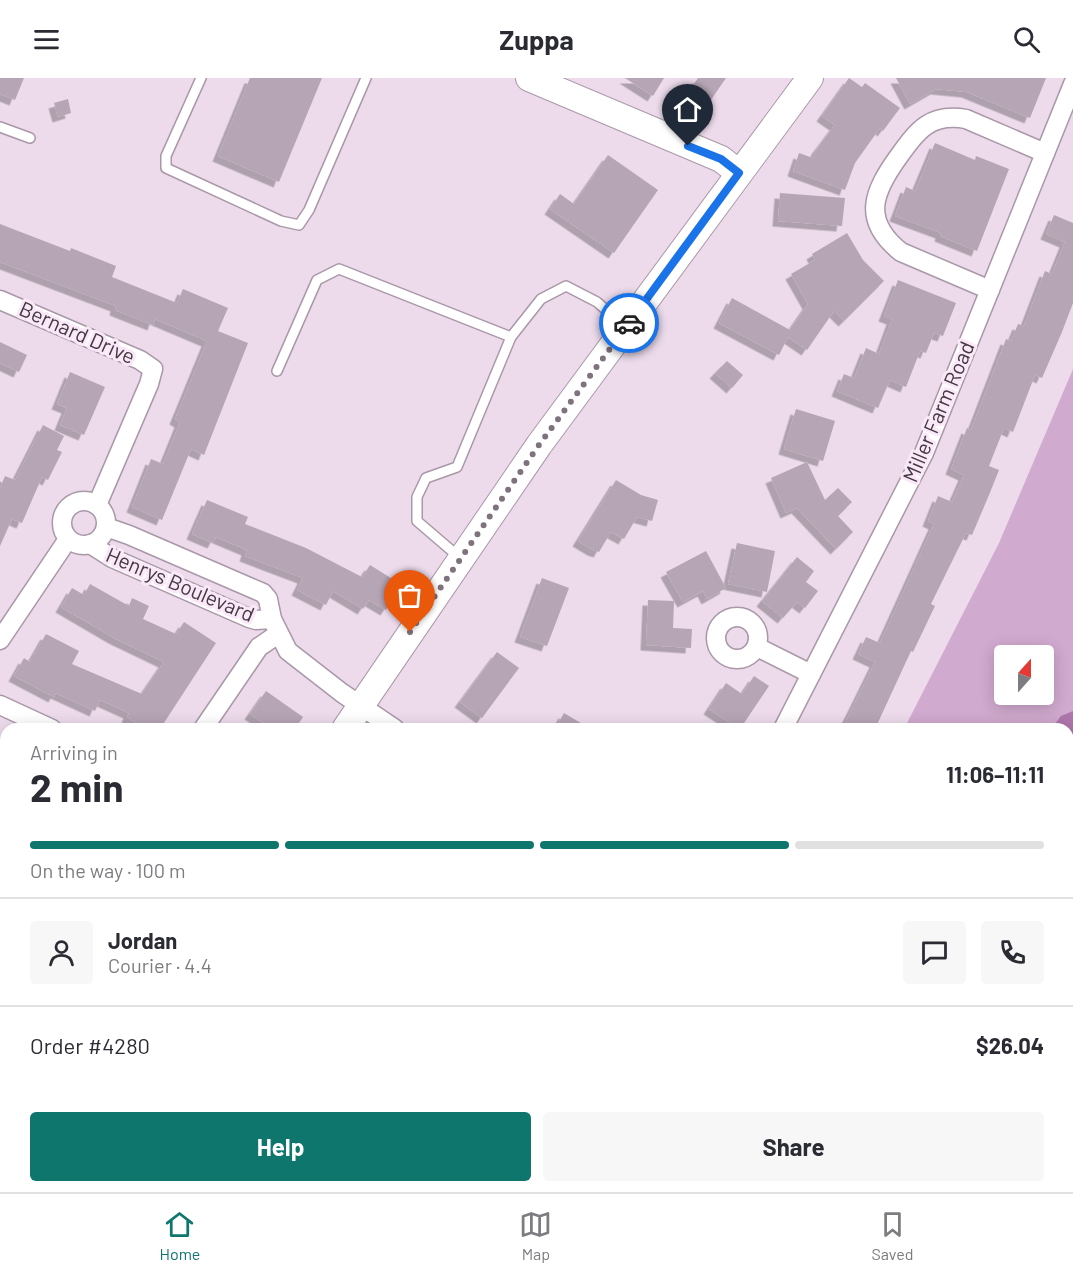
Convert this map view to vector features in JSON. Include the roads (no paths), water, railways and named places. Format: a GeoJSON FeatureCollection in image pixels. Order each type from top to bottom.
{"type":"FeatureCollection","features":[{"type":"Feature","properties":{"kind":"main road"},"geometry":{"type":"LineString","coordinates":[[529,78],[721,159],[739,173]]}},
{"type":"Feature","properties":{"kind":"main road"},"geometry":{"type":"LineString","coordinates":[[349,723],[539,445],[810,78]]}},
{"type":"Feature","properties":{"kind":"street","name":"Miller Farm Road"},"geometry":{"type":"LineString","coordinates":[[786,723],[924,453],[1073,84]]}},
{"type":"Feature","properties":{"kind":"street"},"geometry":{"type":"LineString","coordinates":[[990,290],[901,252],[891,244],[884,236],[875,212],[877,190],[882,179],[917,131],[936,120],[954,117],[966,119],[1045,153]]}},
{"type":"Feature","properties":{"kind":"street","name":"Bernard Drive"},"geometry":{"type":"LineString","coordinates":[[0,300],[140,360],[153,369],[97,505]]}},
{"type":"Feature","properties":{"kind":"street"},"geometry":{"type":"LineString","coordinates":[[86,500],[97,505],[104,514],[105,527],[102,536],[90,544],[75,543],[68,539],[61,525],[62,517],[68,506],[86,500]]}},
{"type":"Feature","properties":{"kind":"street","name":"Henrys Boulevard"},"geometry":{"type":"LineString","coordinates":[[105,527],[129,535],[263,593],[268,599],[275,627],[288,651],[361,705]]}},
{"type":"Feature","properties":{"kind":"street"},"geometry":{"type":"LineString","coordinates":[[0,640],[68,539]]}},
{"type":"Feature","properties":{"kind":"street","name":"Henrys Boulevard"},"geometry":{"type":"LineString","coordinates":[[90,544],[112,558],[256,621],[275,627]]}},
{"type":"Feature","properties":{"kind":"street"},"geometry":{"type":"LineString","coordinates":[[207,723],[275,627]]}},
{"type":"Feature","properties":{"kind":"street"},"geometry":{"type":"LineString","coordinates":[[757,647],[811,674]]}},
{"type":"Feature","properties":{"kind":"street"},"geometry":{"type":"LineString","coordinates":[[0,705],[39,723]]}},
{"type":"Feature","properties":{"kind":"street"},"geometry":{"type":"LineString","coordinates":[[361,705],[386,723]]}},
{"type":"Feature","properties":{"kind":"lane"},"geometry":{"type":"LineString","coordinates":[[201,78],[166,156],[166,168],[281,220],[299,225],[309,210],[366,78]]}},
{"type":"Feature","properties":{"kind":"lane"},"geometry":{"type":"LineString","coordinates":[[0,127],[30,138]]}},
{"type":"Feature","properties":{"kind":"lane"},"geometry":{"type":"LineString","coordinates":[[277,371],[317,280],[339,268],[511,337]]}},
{"type":"Feature","properties":{"kind":"lane"},"geometry":{"type":"LineString","coordinates":[[461,558],[417,521],[417,497],[426,478],[457,467],[511,337],[541,298],[566,286],[597,302],[626,327]]}}]}
